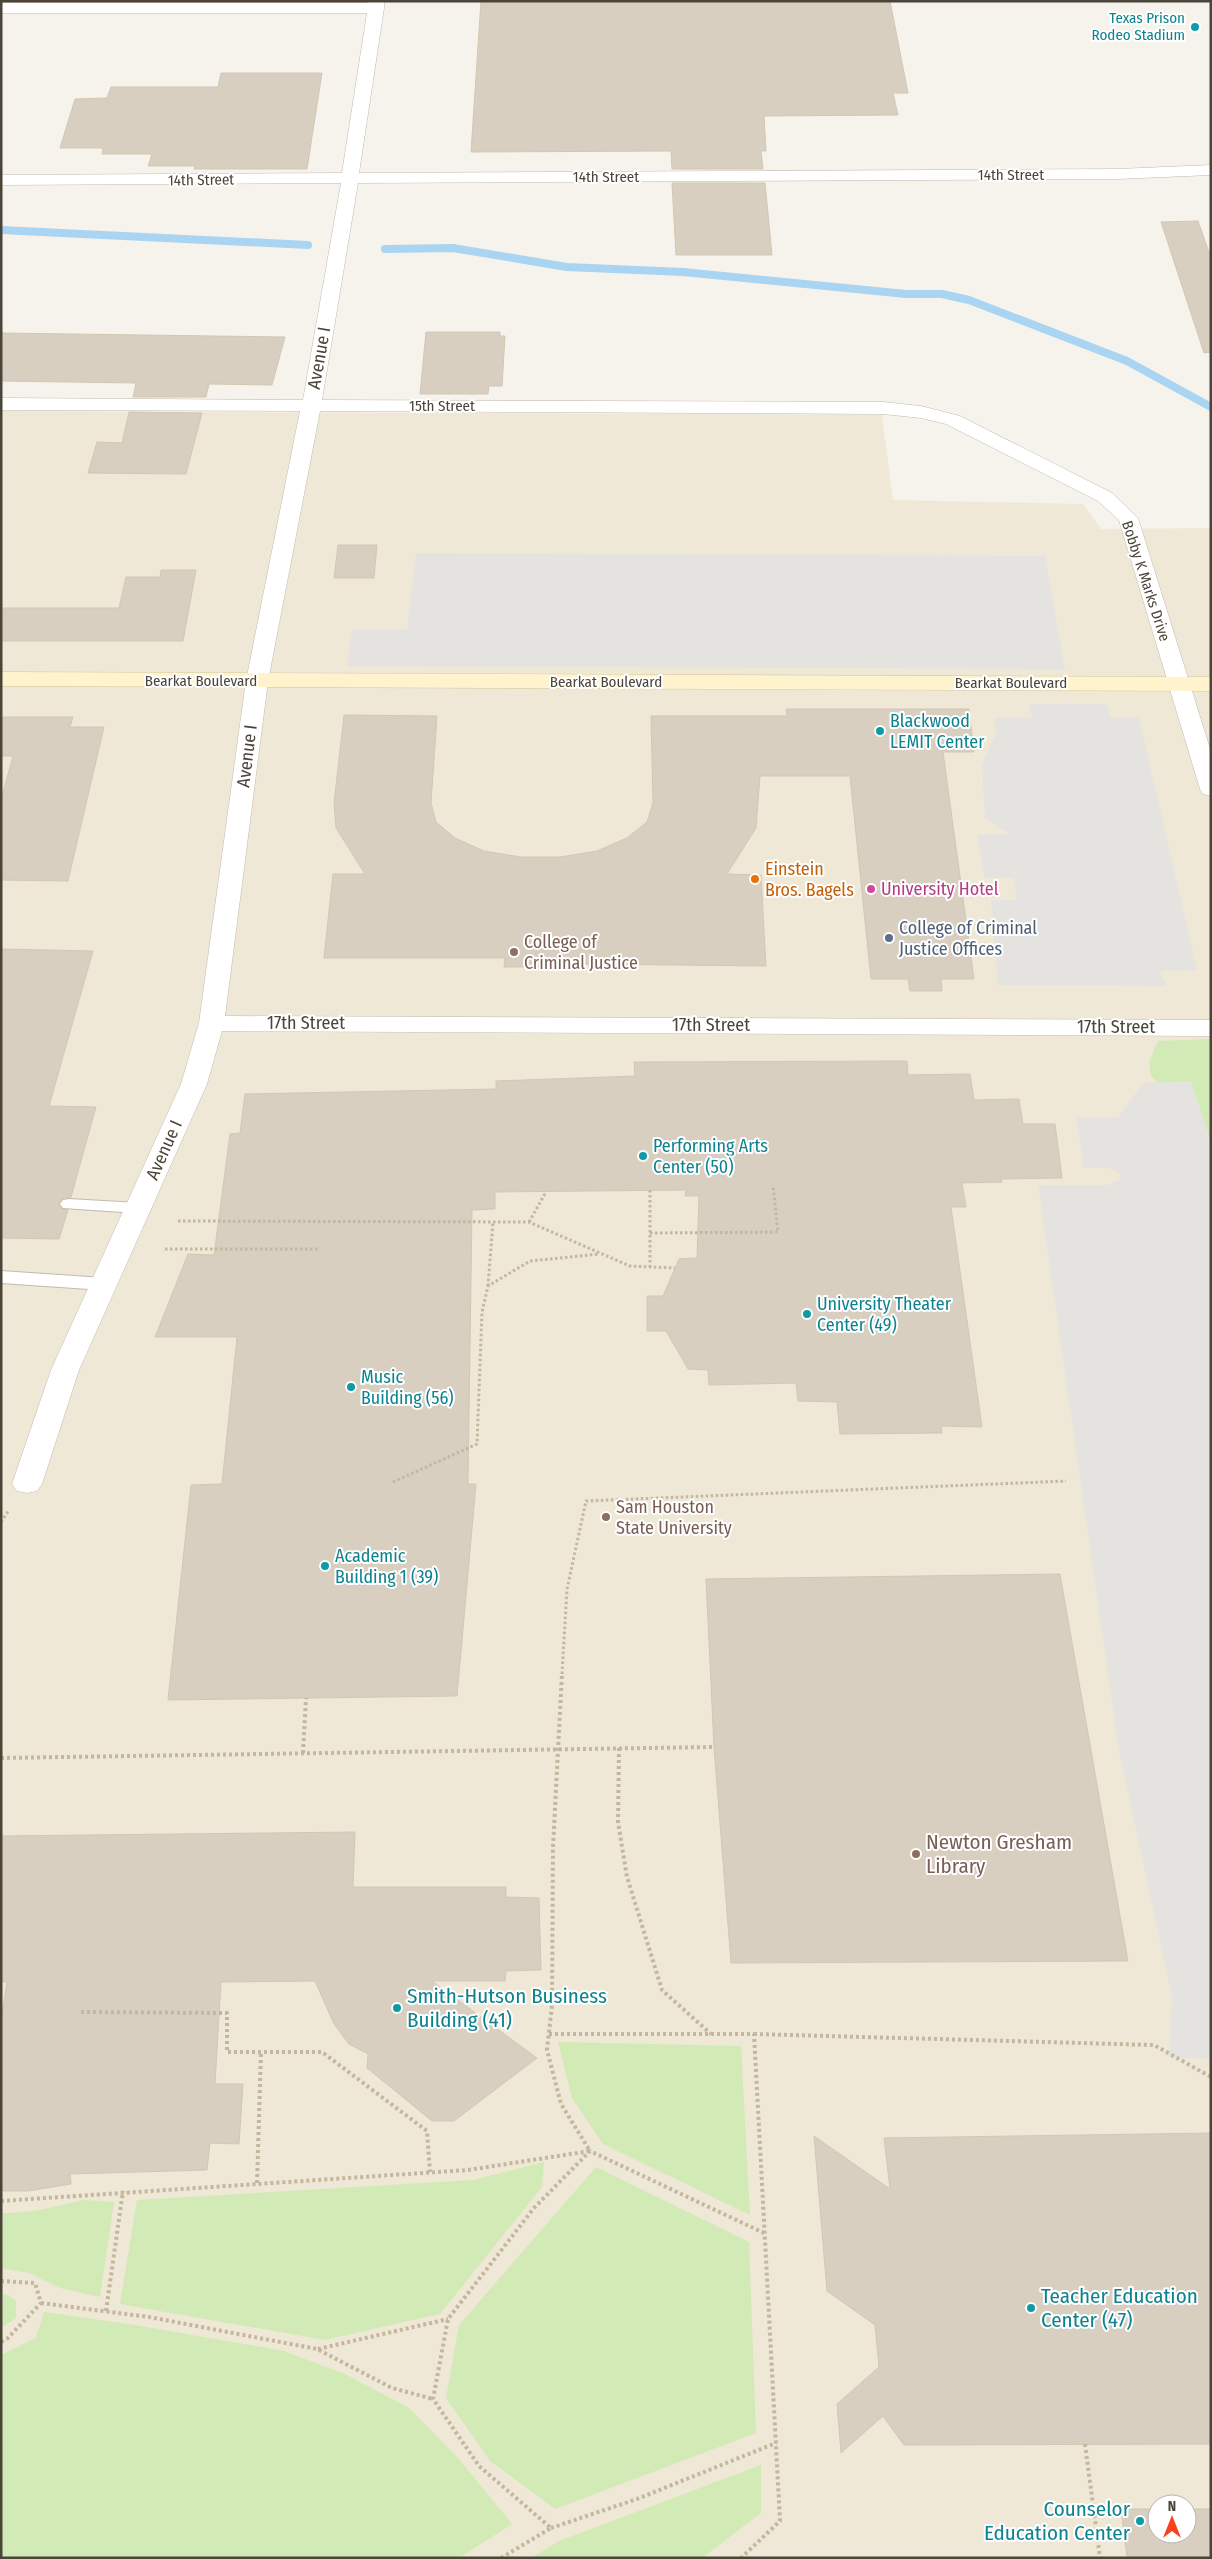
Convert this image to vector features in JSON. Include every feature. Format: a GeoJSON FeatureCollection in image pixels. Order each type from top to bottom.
{"type":"FeatureCollection","features":[{"type":"Feature","properties":{"kind":"street"},"geometry":{"type":"LineString","coordinates":[[1,8],[376,5]]}},
{"type":"Feature","properties":{"kind":"street","name":"Avenue I"},"geometry":{"type":"LineString","coordinates":[[27,1484],[65,1370],[194,1084],[212,1023],[256,681],[311,406],[350,178],[376,5]]}},
{"type":"Feature","properties":{"kind":"street","name":"14th Street"},"geometry":{"type":"LineString","coordinates":[[1,180],[1118,174],[1211,170]]}},
{"type":"Feature","properties":{"kind":"street","name":"15th Street"},"geometry":{"type":"LineString","coordinates":[[1,404],[883,408]]}},
{"type":"Feature","properties":{"kind":"street","name":"Bobby K Marks Drive"},"geometry":{"type":"LineString","coordinates":[[883,408],[922,412],[953,420],[1105,497],[1128,518],[1211,789]]}},
{"type":"Feature","properties":{"kind":"street","name":"Bearkat Boulevard"},"geometry":{"type":"LineString","coordinates":[[1,679],[1211,684]]}},
{"type":"Feature","properties":{"kind":"street","name":"17th Street"},"geometry":{"type":"LineString","coordinates":[[212,1023],[1211,1028]]}},
{"type":"Feature","properties":{"kind":"lane"},"geometry":{"type":"LineString","coordinates":[[69,1204],[138,1208]]}},
{"type":"Feature","properties":{"kind":"lane"},"geometry":{"type":"LineString","coordinates":[[1,1277],[104,1284]]}},
{"type":"Feature","properties":{"kind":"path"},"geometry":{"type":"LineString","coordinates":[[650,1233],[778,1232],[773,1186]]}},
{"type":"Feature","properties":{"kind":"path"},"geometry":{"type":"LineString","coordinates":[[650,1190],[650,1267]]}},
{"type":"Feature","properties":{"kind":"path"},"geometry":{"type":"LineString","coordinates":[[528,1222],[546,1192]]}},
{"type":"Feature","properties":{"kind":"path"},"geometry":{"type":"LineString","coordinates":[[178,1221],[528,1222],[630,1266],[675,1268]]}},
{"type":"Feature","properties":{"kind":"path"},"geometry":{"type":"LineString","coordinates":[[393,1482],[477,1444],[482,1312],[488,1286],[493,1222]]}},
{"type":"Feature","properties":{"kind":"path"},"geometry":{"type":"LineString","coordinates":[[165,1250],[320,1249]]}},
{"type":"Feature","properties":{"kind":"path"},"geometry":{"type":"LineString","coordinates":[[488,1286],[530,1261],[600,1254]]}},
{"type":"Feature","properties":{"kind":"path"},"geometry":{"type":"LineString","coordinates":[[764,2233],[590,2151],[561,2104],[546,2050],[552,2004],[553,1847],[560,1749],[567,1589],[586,1500],[1066,1481]]}},
{"type":"Feature","properties":{"kind":"path"},"geometry":{"type":"LineString","coordinates":[[303,1753],[306,1698]]}},
{"type":"Feature","properties":{"kind":"path"},"geometry":{"type":"LineString","coordinates":[[1,1758],[714,1747]]}},
{"type":"Feature","properties":{"kind":"path"},"geometry":{"type":"LineString","coordinates":[[619,1748],[618,1822],[626,1868],[662,1990],[711,2034]]}},
{"type":"Feature","properties":{"kind":"path"},"geometry":{"type":"LineString","coordinates":[[80,2012],[227,2012],[226,2052],[322,2052],[427,2131],[430,2172]]}},
{"type":"Feature","properties":{"kind":"path"},"geometry":{"type":"LineString","coordinates":[[549,2034],[754,2034],[1154,2045],[1211,2077]]}},
{"type":"Feature","properties":{"kind":"path"},"geometry":{"type":"LineString","coordinates":[[741,2558],[780,2521],[754,2034]]}},
{"type":"Feature","properties":{"kind":"path"},"geometry":{"type":"LineString","coordinates":[[257,2183],[261,2052]]}},
{"type":"Feature","properties":{"kind":"path"},"geometry":{"type":"LineString","coordinates":[[1,2201],[123,2191],[468,2170],[590,2151]]}},
{"type":"Feature","properties":{"kind":"path"},"geometry":{"type":"LineString","coordinates":[[433,2399],[448,2319],[534,2208],[590,2151]]}},
{"type":"Feature","properties":{"kind":"path"},"geometry":{"type":"LineString","coordinates":[[106,2312],[123,2191]]}},
{"type":"Feature","properties":{"kind":"path"},"geometry":{"type":"LineString","coordinates":[[1,2281],[35,2283],[41,2303]]}},
{"type":"Feature","properties":{"kind":"path"},"geometry":{"type":"LineString","coordinates":[[41,2303],[106,2312],[317,2349],[392,2388],[433,2399],[480,2466],[551,2528]]}},
{"type":"Feature","properties":{"kind":"path"},"geometry":{"type":"LineString","coordinates":[[1,2342],[8,2339],[41,2303]]}},
{"type":"Feature","properties":{"kind":"path"},"geometry":{"type":"LineString","coordinates":[[317,2349],[448,2319]]}},
{"type":"Feature","properties":{"kind":"path"},"geometry":{"type":"LineString","coordinates":[[501,2558],[551,2528],[637,2499],[776,2443]]}},
{"type":"Feature","properties":{"kind":"path"},"geometry":{"type":"LineString","coordinates":[[1085,2444],[1100,2558]]}},
{"type":"Feature","properties":{"kind":"shaded area","name":"Sam Houston State University"},"geometry":{"type":"Polygon","coordinates":[[[1,411],[882,415],[893,500],[1083,504],[1101,529],[1211,528],[1211,2558],[1,2558],[1,411]]]}},
{"type":"Feature","properties":{"kind":"shaded area"},"geometry":{"type":"Polygon","coordinates":[[[416,553],[1045,556],[1065,669],[347,666],[352,630],[407,630],[416,553]]]}},
{"type":"Feature","properties":{"kind":"shaded area"},"geometry":{"type":"Polygon","coordinates":[[[1029,704],[1106,704],[1111,718],[1139,718],[1197,970],[1160,971],[1166,986],[998,985],[991,900],[1017,900],[1014,878],[985,877],[977,835],[1011,834],[985,819],[982,765],[996,733],[995,718],[1032,718],[1029,704]]]}},
{"type":"Feature","properties":{"kind":"shaded area"},"geometry":{"type":"Polygon","coordinates":[[[1191,1081],[1211,1145],[1211,2059],[1169,2057],[1172,1996],[1119,1751],[1038,1185],[1108,1185],[1118,1181],[1120,1177],[1117,1172],[1109,1168],[1084,1168],[1076,1118],[1118,1118],[1143,1083],[1191,1081]]]}},
{"type":"Feature","properties":{"kind":"green space"},"geometry":{"type":"Polygon","coordinates":[[[1211,1039],[1211,1143],[1191,1081],[1159,1083],[1151,1076],[1149,1062],[1158,1041],[1211,1039]]]}},
{"type":"Feature","properties":{"kind":"green space"},"geometry":{"type":"Polygon","coordinates":[[[558,2042],[741,2046],[750,2215],[603,2144],[572,2098],[558,2042]]]}},
{"type":"Feature","properties":{"kind":"green space"},"geometry":{"type":"Polygon","coordinates":[[[544,2162],[542,2187],[440,2314],[325,2340],[120,2304],[137,2200],[473,2180],[544,2162]]]}},
{"type":"Feature","properties":{"kind":"green space"},"geometry":{"type":"Polygon","coordinates":[[[596,2167],[749,2242],[756,2433],[555,2509],[490,2461],[446,2398],[459,2325],[596,2167]]]}},
{"type":"Feature","properties":{"kind":"green space"},"geometry":{"type":"Polygon","coordinates":[[[83,2200],[114,2202],[100,2297],[60,2288],[29,2273],[1,2268],[1,2213],[32,2211],[83,2200]]]}},
{"type":"Feature","properties":{"kind":"green space"},"geometry":{"type":"Polygon","coordinates":[[[1,2294],[8,2295],[16,2301],[16,2318],[1,2328],[1,2294]]]}},
{"type":"Feature","properties":{"kind":"green space"},"geometry":{"type":"Polygon","coordinates":[[[44,2312],[135,2325],[284,2351],[347,2375],[409,2408],[458,2458],[512,2524],[459,2558],[1,2558],[1,2355],[36,2338],[44,2312]]]}},
{"type":"Feature","properties":{"kind":"green space"},"geometry":{"type":"Polygon","coordinates":[[[761,2465],[761,2513],[702,2558],[531,2558],[559,2541],[761,2465]]]}},
{"type":"Feature","properties":{"kind":"building"},"geometry":{"type":"Polygon","coordinates":[[[481,1],[890,1],[908,93],[893,93],[898,115],[764,116],[766,151],[761,151],[763,169],[672,169],[671,151],[471,152],[481,1]]]}},
{"type":"Feature","properties":{"kind":"building"},"geometry":{"type":"Polygon","coordinates":[[[221,73],[322,73],[307,169],[194,169],[195,166],[148,166],[152,154],[102,154],[103,148],[60,148],[75,99],[107,98],[111,87],[218,87],[221,73]]]}},
{"type":"Feature","properties":{"kind":"building"},"geometry":{"type":"Polygon","coordinates":[[[672,183],[765,183],[772,255],[676,255],[672,183]]]}},
{"type":"Feature","properties":{"kind":"building"},"geometry":{"type":"Polygon","coordinates":[[[1198,221],[1211,258],[1211,352],[1204,353],[1161,222],[1198,221]]]}},
{"type":"Feature","properties":{"kind":"building"},"geometry":{"type":"Polygon","coordinates":[[[426,332],[500,332],[500,336],[505,336],[502,386],[489,386],[488,394],[420,394],[426,332]]]}},
{"type":"Feature","properties":{"kind":"building"},"geometry":{"type":"Polygon","coordinates":[[[1,333],[285,337],[272,385],[209,384],[206,397],[133,397],[136,383],[1,381],[1,333]]]}},
{"type":"Feature","properties":{"kind":"building"},"geometry":{"type":"Polygon","coordinates":[[[129,412],[202,413],[186,474],[88,473],[97,442],[122,443],[129,412]]]}},
{"type":"Feature","properties":{"kind":"building"},"geometry":{"type":"Polygon","coordinates":[[[338,545],[377,545],[374,578],[334,578],[338,545]]]}},
{"type":"Feature","properties":{"kind":"building"},"geometry":{"type":"Polygon","coordinates":[[[161,570],[196,570],[183,641],[1,641],[1,608],[119,608],[126,577],[160,577],[161,570]]]}},
{"type":"Feature","properties":{"kind":"building"},"geometry":{"type":"Polygon","coordinates":[[[786,709],[969,709],[974,752],[943,752],[974,979],[941,979],[942,991],[910,991],[908,979],[871,979],[850,776],[760,776],[756,828],[727,874],[761,875],[766,966],[582,964],[582,967],[504,967],[505,958],[324,958],[333,874],[365,874],[336,828],[334,803],[344,715],[437,716],[431,803],[436,822],[455,838],[484,851],[521,857],[560,857],[597,851],[627,838],[647,822],[653,803],[651,716],[787,716],[786,709]]]}},
{"type":"Feature","properties":{"kind":"building"},"geometry":{"type":"Polygon","coordinates":[[[1,717],[73,717],[70,727],[104,727],[68,881],[1,880],[1,800],[13,756],[1,756],[1,717]]]}},
{"type":"Feature","properties":{"kind":"building"},"geometry":{"type":"Polygon","coordinates":[[[1,949],[93,951],[49,1106],[96,1107],[71,1197],[63,1198],[58,1204],[62,1209],[68,1210],[59,1239],[1,1238],[1,949]]]}},
{"type":"Feature","properties":{"kind":"building"},"geometry":{"type":"Polygon","coordinates":[[[907,1061],[908,1075],[970,1074],[974,1100],[1019,1099],[1023,1124],[1055,1124],[1062,1178],[1001,1179],[1002,1182],[962,1183],[966,1207],[951,1207],[982,1427],[941,1426],[942,1433],[840,1434],[837,1402],[798,1401],[796,1383],[709,1385],[708,1370],[688,1369],[666,1331],[647,1331],[647,1296],[663,1296],[679,1259],[697,1258],[699,1196],[685,1196],[686,1190],[495,1192],[495,1209],[472,1210],[468,1484],[476,1484],[457,1696],[168,1700],[191,1485],[222,1484],[237,1337],[155,1337],[188,1254],[214,1255],[230,1134],[240,1133],[245,1094],[496,1089],[496,1081],[635,1076],[634,1062],[907,1061]]]}},
{"type":"Feature","properties":{"kind":"building","name":"Newton Gresham Library"},"geometry":{"type":"Polygon","coordinates":[[[1060,1574],[1128,1961],[731,1963],[714,1747],[706,1579],[1060,1574]]]}},
{"type":"Feature","properties":{"kind":"building","name":"Smith-Hutson Business Building (41)"},"geometry":{"type":"Polygon","coordinates":[[[355,1832],[353,1887],[506,1887],[506,1897],[539,1898],[541,1970],[506,1971],[505,1981],[432,1981],[537,2058],[454,2121],[432,2121],[367,2068],[368,2054],[349,2044],[334,2024],[315,1981],[221,1982],[215,2084],[243,2084],[239,2144],[210,2143],[207,2170],[70,2174],[71,2184],[28,2191],[1,2191],[1,2021],[7,1982],[1,1982],[1,1836],[355,1832]]]}},
{"type":"Feature","properties":{"kind":"building","name":"Teacher Education Center (47)"},"geometry":{"type":"Polygon","coordinates":[[[1211,2133],[1211,2444],[904,2445],[883,2416],[841,2453],[837,2404],[879,2367],[875,2325],[827,2291],[814,2136],[890,2189],[884,2138],[1211,2133]]]}},
{"type":"Feature","properties":{"kind":"building","name":"Counselor Education Center"},"geometry":{"type":"Polygon","coordinates":[[[1121,2509],[1147,2509],[1147,2544],[1197,2544],[1197,2509],[1211,2509],[1211,2558],[1127,2558],[1121,2509]]]}},
{"type":"Feature","properties":{"kind":"waterway"},"geometry":{"type":"LineString","coordinates":[[1,230],[308,245]]}},
{"type":"Feature","properties":{"kind":"waterway"},"geometry":{"type":"LineString","coordinates":[[385,249],[453,248],[567,267],[683,272],[906,294],[942,294],[969,300],[1127,361],[1211,407]]}},
{"type":"Feature","properties":{"kind":"place","name":"Texas Prison Rodeo Stadium"},"geometry":{"type":"Point","coordinates":[1195,27]}},
{"type":"Feature","properties":{"kind":"place","name":"Blackwood LEMIT Center"},"geometry":{"type":"Point","coordinates":[880,731]}},
{"type":"Feature","properties":{"kind":"place","name":"Einstein Bros. Bagels"},"geometry":{"type":"Point","coordinates":[755,879]}},
{"type":"Feature","properties":{"kind":"place","name":"University Hotel"},"geometry":{"type":"Point","coordinates":[871,889]}},
{"type":"Feature","properties":{"kind":"place","name":"College of Criminal Justice Offices"},"geometry":{"type":"Point","coordinates":[889,938]}},
{"type":"Feature","properties":{"kind":"place","name":"College of Criminal Justice"},"geometry":{"type":"Point","coordinates":[514,952]}},
{"type":"Feature","properties":{"kind":"place","name":"Performing Arts Center (50)"},"geometry":{"type":"Point","coordinates":[643,1156]}},
{"type":"Feature","properties":{"kind":"place","name":"University Theater Center (49)"},"geometry":{"type":"Point","coordinates":[807,1314]}},
{"type":"Feature","properties":{"kind":"place","name":"Music Building (56)"},"geometry":{"type":"Point","coordinates":[351,1387]}},
{"type":"Feature","properties":{"kind":"place","name":"Sam Houston State University"},"geometry":{"type":"Point","coordinates":[606,1517]}},
{"type":"Feature","properties":{"kind":"place","name":"Academic Building 1 (39)"},"geometry":{"type":"Point","coordinates":[325,1566]}},
{"type":"Feature","properties":{"kind":"place","name":"Newton Gresham Library"},"geometry":{"type":"Point","coordinates":[916,1854]}},
{"type":"Feature","properties":{"kind":"place","name":"Smith-Hutson Business Building (41)"},"geometry":{"type":"Point","coordinates":[397,2008]}},
{"type":"Feature","properties":{"kind":"place","name":"Teacher Education Center (47)"},"geometry":{"type":"Point","coordinates":[1031,2308]}},
{"type":"Feature","properties":{"kind":"place","name":"Counselor Education Center"},"geometry":{"type":"Point","coordinates":[1140,2521]}}]}
